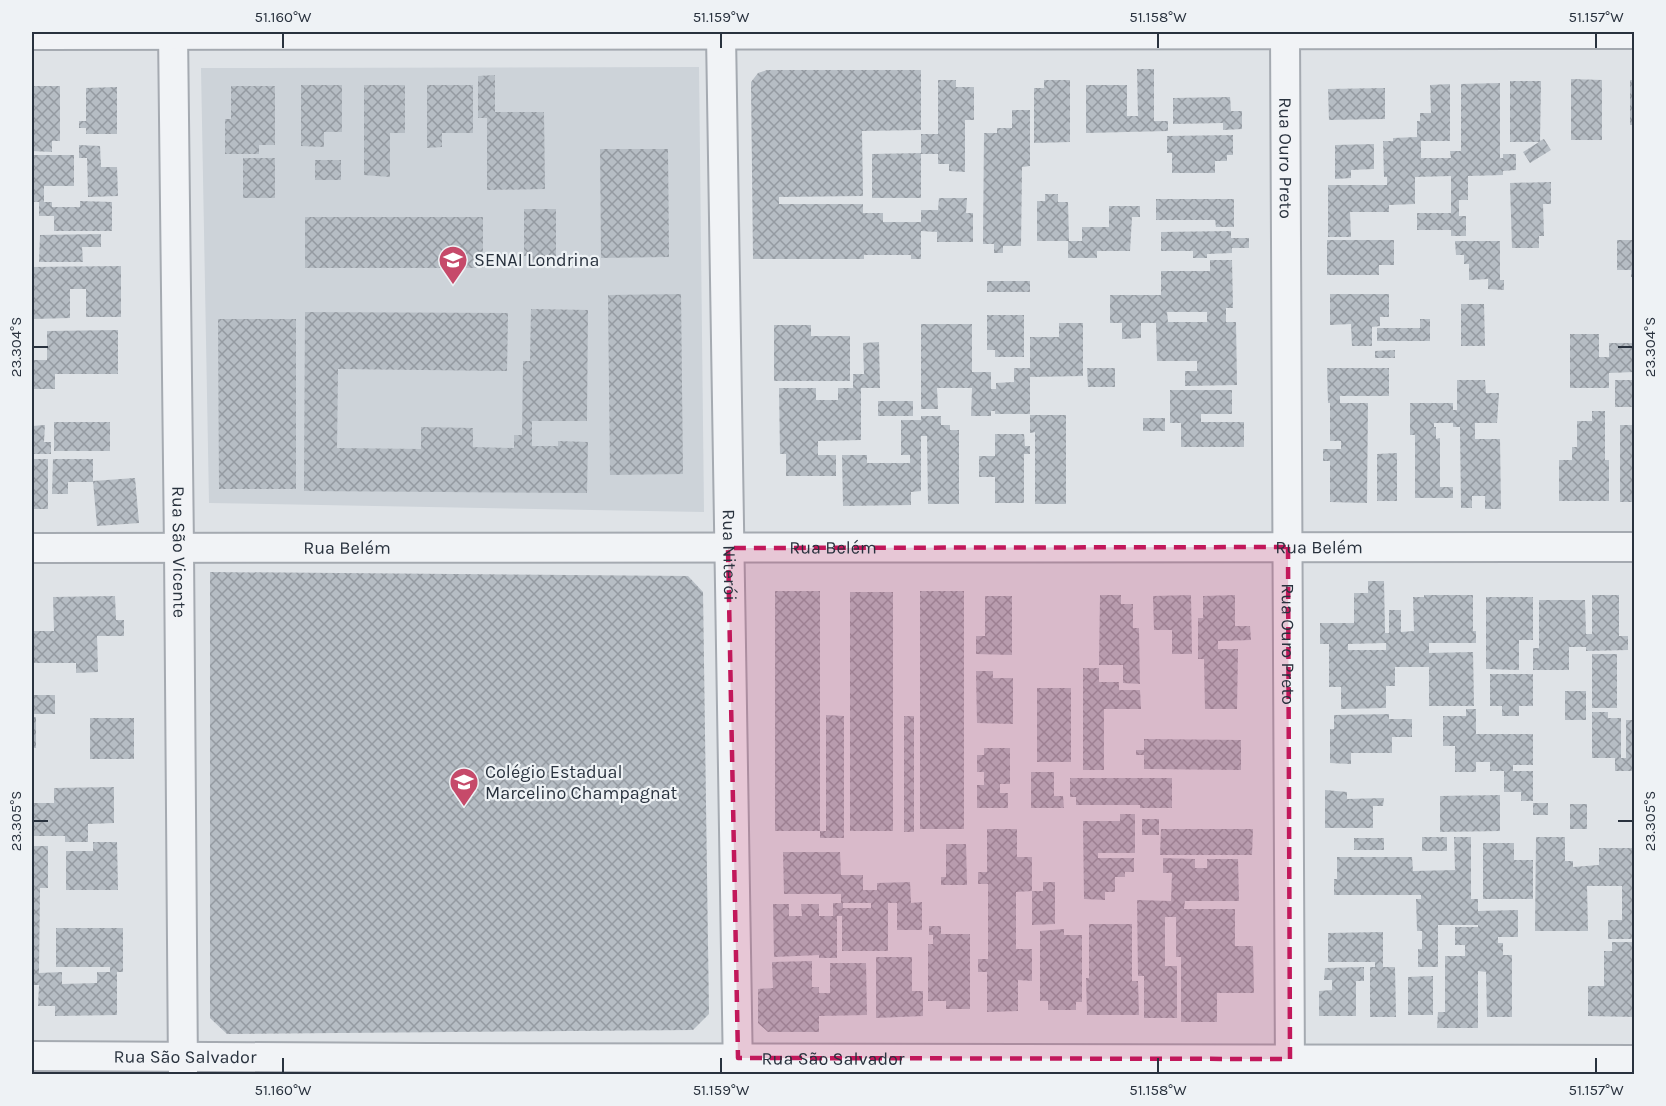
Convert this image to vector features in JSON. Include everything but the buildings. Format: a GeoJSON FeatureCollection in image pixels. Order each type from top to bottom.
{"type":"FeatureCollection","features":[{"type":"Feature","properties":{"kind":"street"},"geometry":{"type":"LineString","coordinates":[[32,35],[173,33],[1635,34]]}},
{"type":"Feature","properties":{"kind":"street","name":"Rua São Vicente"},"geometry":{"type":"LineString","coordinates":[[173,33],[183,1065]]}},
{"type":"Feature","properties":{"kind":"street","name":"Rua Niterói"},"geometry":{"type":"LineString","coordinates":[[720,35],[738,1066]]}},
{"type":"Feature","properties":{"kind":"street","name":"Rua Ouro Preto"},"geometry":{"type":"LineString","coordinates":[[1285,35],[1290,1067]]}},
{"type":"Feature","properties":{"kind":"street","name":"Rua Belém"},"geometry":{"type":"LineString","coordinates":[[32,548],[1635,547]]}},
{"type":"Feature","properties":{"kind":"street","name":"Rua São Salvador"},"geometry":{"type":"LineString","coordinates":[[32,1056],[183,1065],[427,1058],[738,1066],[1290,1067],[1635,1060]]}},
{"type":"Feature","properties":{"kind":"highlighted area"},"geometry":{"type":"Polygon","coordinates":[[[1288,547],[1290,1059],[738,1058],[728,548],[1288,547]]]}},
{"type":"Feature","properties":{"kind":"shaded area","name":"SENAI Londrina"},"geometry":{"type":"Polygon","coordinates":[[[699,67],[704,512],[209,503],[201,68],[699,67]]]}},
{"type":"Feature","properties":{"kind":"place","name":"SENAI Londrina"},"geometry":{"type":"Point","coordinates":[453,286]}},
{"type":"Feature","properties":{"kind":"place","name":"Colégio Estadual Marcelino Champagnat"},"geometry":{"type":"Point","coordinates":[464,808]}}]}
